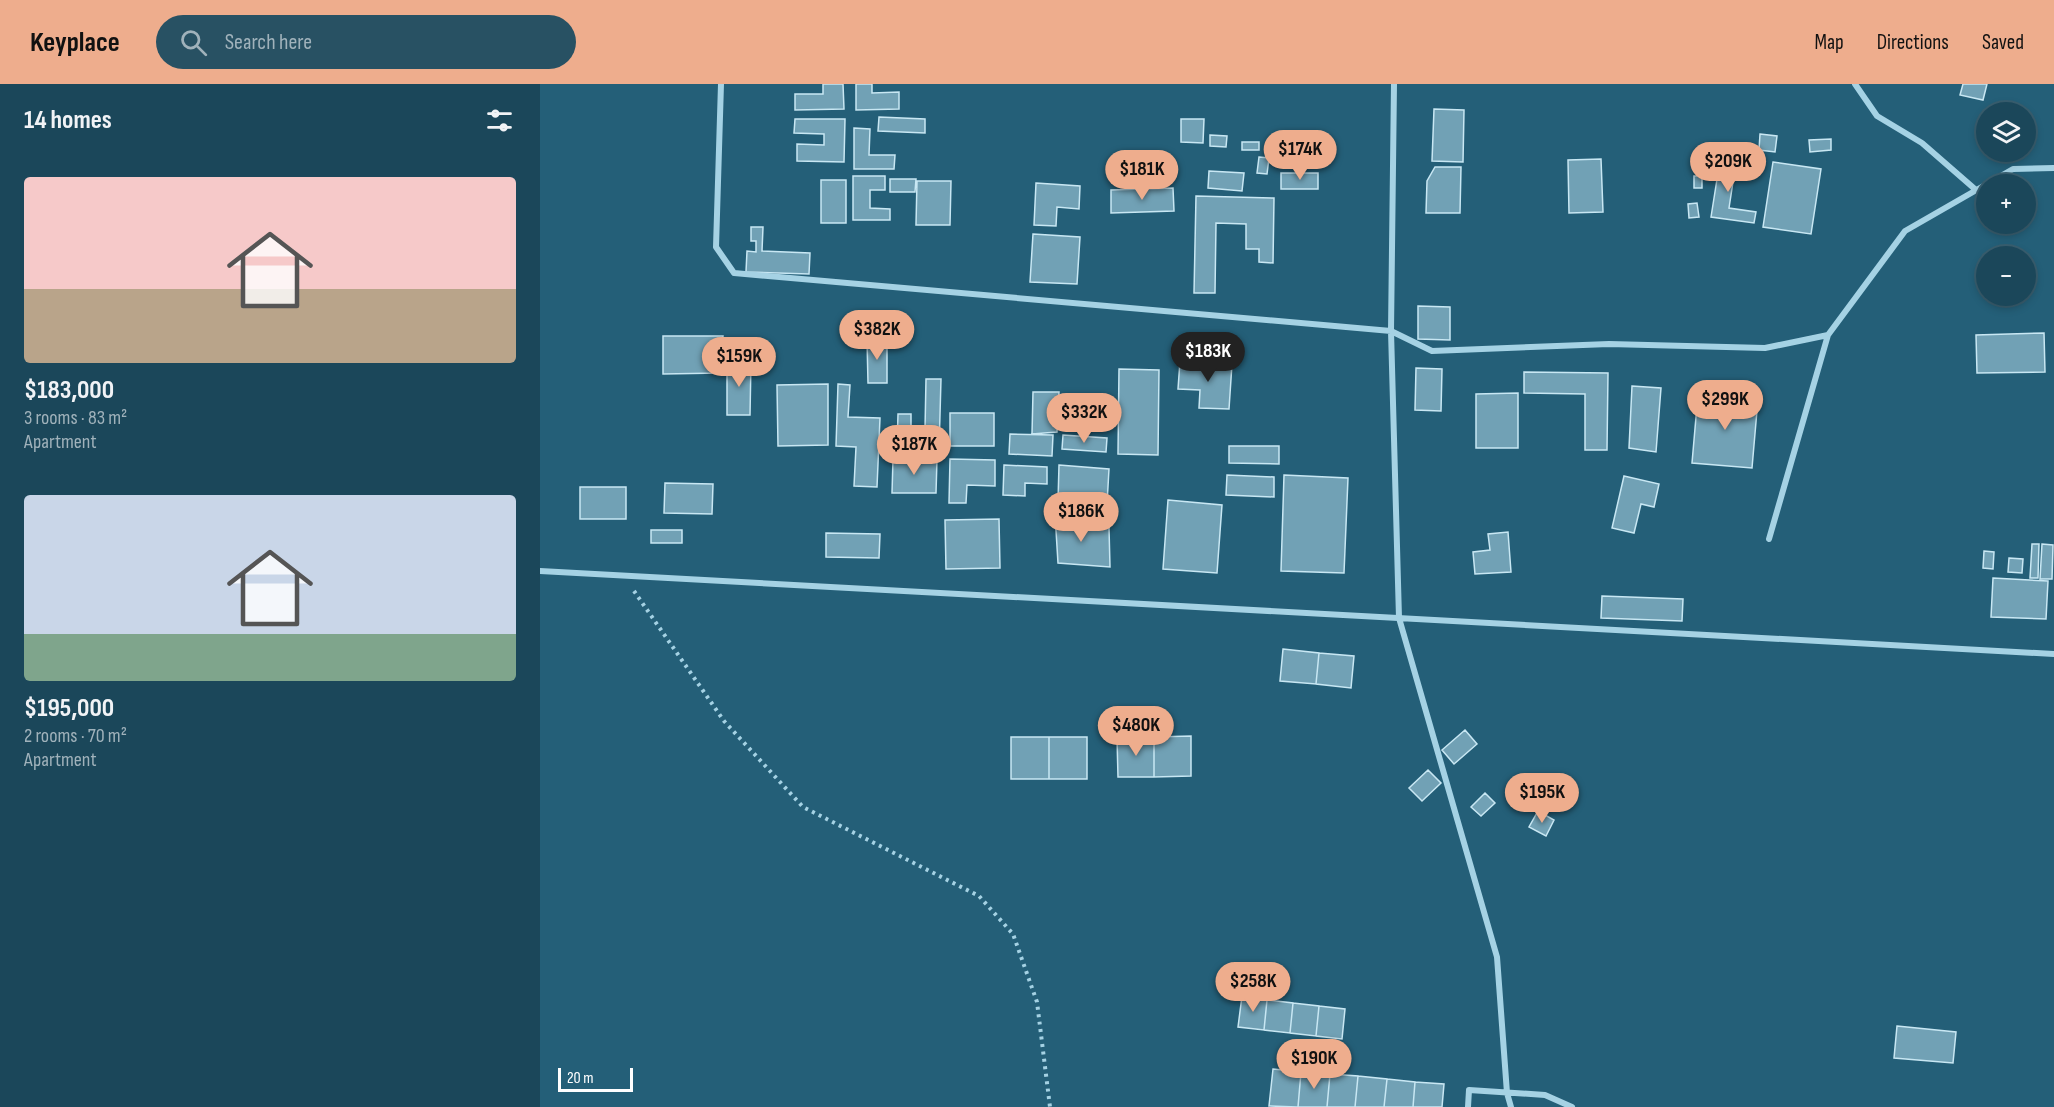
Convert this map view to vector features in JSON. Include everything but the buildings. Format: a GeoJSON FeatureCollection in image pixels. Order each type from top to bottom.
{"type":"FeatureCollection","features":[{"type":"Feature","properties":{"kind":"street"},"geometry":{"type":"LineString","coordinates":[[721,84],[716,247],[734,273],[1391,331],[1432,351],[1609,344],[1765,348],[1828,335]]}},
{"type":"Feature","properties":{"kind":"street"},"geometry":{"type":"LineString","coordinates":[[1394,84],[1391,331],[1399,618],[1497,957],[1507,1093],[1511,1107]]}},
{"type":"Feature","properties":{"kind":"street"},"geometry":{"type":"LineString","coordinates":[[1769,539],[1828,335],[1905,231],[1976,190],[1922,143],[1877,116],[1855,84]]}},
{"type":"Feature","properties":{"kind":"street"},"geometry":{"type":"LineString","coordinates":[[2003,174],[2013,168],[2054,168]]}},
{"type":"Feature","properties":{"kind":"street"},"geometry":{"type":"LineString","coordinates":[[540,572],[2054,654]]}},
{"type":"Feature","properties":{"kind":"street"},"geometry":{"type":"LineString","coordinates":[[1467,1107],[1469,1090],[1545,1095],[1572,1107]]}},
{"type":"Feature","properties":{"kind":"path"},"geometry":{"type":"LineString","coordinates":[[623,576],[724,721],[803,807],[979,896],[1014,934],[1037,1002],[1050,1107]]}}]}
